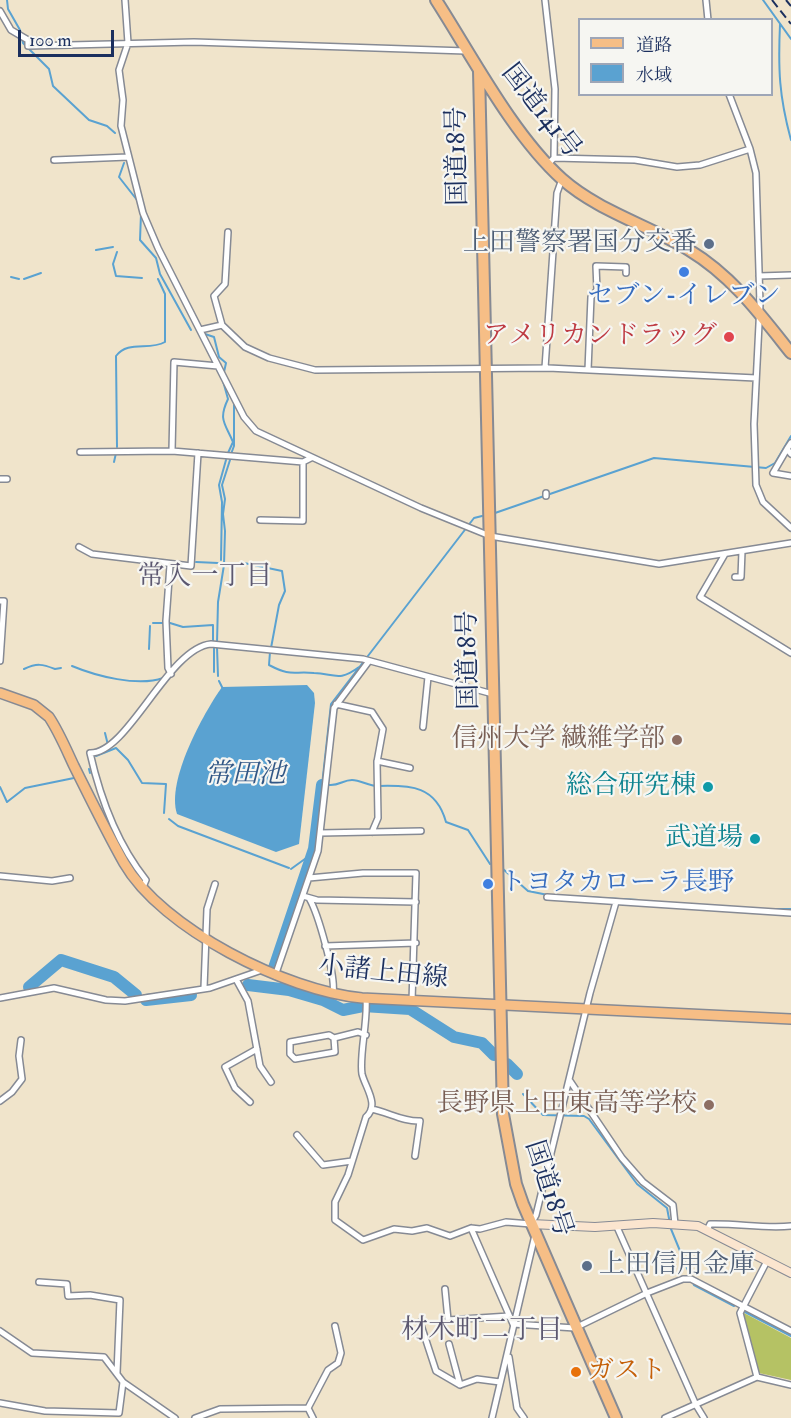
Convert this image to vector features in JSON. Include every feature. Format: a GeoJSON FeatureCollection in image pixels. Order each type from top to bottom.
{"type":"FeatureCollection","features":[{"type":"Feature","properties":{"kind":"highway","name":"国道18号"},"geometry":{"type":"LineString","coordinates":[[436,0],[479,71],[503,1114],[516,1184],[574,1328],[616,1418]]}},
{"type":"Feature","properties":{"kind":"highway","name":"国道141号"},"geometry":{"type":"LineString","coordinates":[[479,71],[551,161],[562,179],[596,202],[702,258],[729,280],[791,353]]}},
{"type":"Feature","properties":{"kind":"main road","name":"小諸上田線"},"geometry":{"type":"LineString","coordinates":[[0,693],[34,705],[49,717],[124,863],[142,889],[157,904],[207,938],[275,976],[333,995],[366,999],[791,1019]]}},
{"type":"Feature","properties":{"kind":"street"},"geometry":{"type":"LineString","coordinates":[[125,0],[128,43],[118,70],[123,100],[121,126],[143,213],[250,426],[267,438],[466,528],[490,536],[658,564],[791,543]]}},
{"type":"Feature","properties":{"kind":"street"},"geometry":{"type":"LineString","coordinates":[[545,0],[555,89],[551,161],[635,160],[677,168],[700,165],[750,149]]}},
{"type":"Feature","properties":{"kind":"street"},"geometry":{"type":"LineString","coordinates":[[706,0],[708,18]]}},
{"type":"Feature","properties":{"kind":"street"},"geometry":{"type":"LineString","coordinates":[[0,11],[11,30],[28,40],[28,46],[194,42],[468,51]]}},
{"type":"Feature","properties":{"kind":"street"},"geometry":{"type":"LineString","coordinates":[[730,96],[750,149],[756,173],[760,314],[756,378],[755,472],[763,502],[791,528]]}},
{"type":"Feature","properties":{"kind":"street"},"geometry":{"type":"LineString","coordinates":[[54,160],[128,157]]}},
{"type":"Feature","properties":{"kind":"street"},"geometry":{"type":"LineString","coordinates":[[545,368],[557,193],[562,179]]}},
{"type":"Feature","properties":{"kind":"street"},"geometry":{"type":"LineString","coordinates":[[228,232],[225,284],[214,296],[222,324],[245,347],[269,358],[300,367],[315,370],[438,367],[486,370],[545,368],[756,378]]}},
{"type":"Feature","properties":{"kind":"street"},"geometry":{"type":"LineString","coordinates":[[588,370],[591,297],[597,290],[596,266],[626,267],[626,273]]}},
{"type":"Feature","properties":{"kind":"street"},"geometry":{"type":"LineString","coordinates":[[759,276],[791,275]]}},
{"type":"Feature","properties":{"kind":"street"},"geometry":{"type":"LineString","coordinates":[[200,330],[222,324]]}},
{"type":"Feature","properties":{"kind":"street"},"geometry":{"type":"LineString","coordinates":[[172,451],[174,362],[218,366]]}},
{"type":"Feature","properties":{"kind":"street"},"geometry":{"type":"LineString","coordinates":[[791,443],[789,452],[773,473],[791,476]]}},
{"type":"Feature","properties":{"kind":"street"},"geometry":{"type":"LineString","coordinates":[[80,452],[172,451],[303,462],[311,458]]}},
{"type":"Feature","properties":{"kind":"street"},"geometry":{"type":"LineString","coordinates":[[80,547],[92,554],[191,566],[198,453]]}},
{"type":"Feature","properties":{"kind":"street"},"geometry":{"type":"LineString","coordinates":[[260,520],[303,521],[303,462]]}},
{"type":"Feature","properties":{"kind":"street"},"geometry":{"type":"LineString","coordinates":[[0,479],[7,479]]}},
{"type":"Feature","properties":{"kind":"street"},"geometry":{"type":"LineString","coordinates":[[735,577],[741,577],[742,551]]}},
{"type":"Feature","properties":{"kind":"street"},"geometry":{"type":"LineString","coordinates":[[725,554],[700,597],[791,653]]}},
{"type":"Feature","properties":{"kind":"street"},"geometry":{"type":"LineString","coordinates":[[170,565],[166,621],[168,668],[171,674]]}},
{"type":"Feature","properties":{"kind":"street"},"geometry":{"type":"LineString","coordinates":[[0,601],[4,602],[0,661]]}},
{"type":"Feature","properties":{"kind":"street"},"geometry":{"type":"LineString","coordinates":[[142,889],[146,880],[132,863],[107,807],[94,775],[90,753],[108,749],[194,649],[211,644],[366,661],[493,694]]}},
{"type":"Feature","properties":{"kind":"street"},"geometry":{"type":"LineString","coordinates":[[275,976],[306,897],[320,833],[336,704],[366,661]]}},
{"type":"Feature","properties":{"kind":"street"},"geometry":{"type":"LineString","coordinates":[[423,727],[428,677]]}},
{"type":"Feature","properties":{"kind":"street"},"geometry":{"type":"LineString","coordinates":[[336,704],[373,712],[384,732],[377,761],[378,818],[372,832]]}},
{"type":"Feature","properties":{"kind":"street"},"geometry":{"type":"LineString","coordinates":[[377,761],[410,768]]}},
{"type":"Feature","properties":{"kind":"street"},"geometry":{"type":"LineString","coordinates":[[320,833],[421,831]]}},
{"type":"Feature","properties":{"kind":"street"},"geometry":{"type":"LineString","coordinates":[[309,878],[415,872],[416,943],[412,1001]]}},
{"type":"Feature","properties":{"kind":"street"},"geometry":{"type":"LineString","coordinates":[[0,876],[55,881],[70,878]]}},
{"type":"Feature","properties":{"kind":"street"},"geometry":{"type":"LineString","coordinates":[[204,988],[207,908],[215,884]]}},
{"type":"Feature","properties":{"kind":"street"},"geometry":{"type":"LineString","coordinates":[[306,897],[416,902]]}},
{"type":"Feature","properties":{"kind":"street"},"geometry":{"type":"LineString","coordinates":[[306,897],[325,946],[334,982],[333,995]]}},
{"type":"Feature","properties":{"kind":"street"},"geometry":{"type":"LineString","coordinates":[[547,897],[791,913]]}},
{"type":"Feature","properties":{"kind":"street"},"geometry":{"type":"LineString","coordinates":[[492,1418],[536,1215],[616,902]]}},
{"type":"Feature","properties":{"kind":"street"},"geometry":{"type":"LineString","coordinates":[[325,946],[416,943]]}},
{"type":"Feature","properties":{"kind":"street"},"geometry":{"type":"LineString","coordinates":[[0,998],[54,988],[106,1000],[125,1001],[237,981],[262,970]]}},
{"type":"Feature","properties":{"kind":"street"},"geometry":{"type":"LineString","coordinates":[[237,981],[248,1001],[260,1066],[271,1082]]}},
{"type":"Feature","properties":{"kind":"street"},"geometry":{"type":"LineString","coordinates":[[366,999],[366,1035],[362,1073],[372,1100],[371,1109],[366,1117],[335,1203],[334,1215],[343,1228],[363,1240],[394,1229],[403,1231],[427,1228],[450,1236],[471,1228],[480,1229],[506,1222],[533,1229],[672,1224],[707,1230],[791,1273]]}},
{"type":"Feature","properties":{"kind":"street"},"geometry":{"type":"LineString","coordinates":[[334,1038],[335,1052],[296,1059],[290,1054],[290,1042],[329,1035],[334,1038],[358,1032],[366,1035]]}},
{"type":"Feature","properties":{"kind":"street"},"geometry":{"type":"LineString","coordinates":[[0,1101],[12,1092],[22,1079],[19,1056],[21,1040]]}},
{"type":"Feature","properties":{"kind":"street"},"geometry":{"type":"LineString","coordinates":[[250,1102],[236,1088],[225,1067],[257,1049]]}},
{"type":"Feature","properties":{"kind":"street"},"geometry":{"type":"LineString","coordinates":[[570,1081],[622,1158],[643,1182],[673,1205],[672,1224]]}},
{"type":"Feature","properties":{"kind":"street"},"geometry":{"type":"LineString","coordinates":[[371,1109],[410,1122],[420,1121],[415,1156]]}},
{"type":"Feature","properties":{"kind":"street"},"geometry":{"type":"LineString","coordinates":[[297,1135],[323,1166],[352,1161]]}},
{"type":"Feature","properties":{"kind":"street"},"geometry":{"type":"LineString","coordinates":[[707,1230],[710,1224],[729,1223],[738,1226],[791,1226]]}},
{"type":"Feature","properties":{"kind":"street"},"geometry":{"type":"LineString","coordinates":[[617,1227],[696,1405],[704,1418]]}},
{"type":"Feature","properties":{"kind":"street"},"geometry":{"type":"LineString","coordinates":[[471,1228],[513,1324]]}},
{"type":"Feature","properties":{"kind":"street"},"geometry":{"type":"LineString","coordinates":[[757,1377],[740,1313],[767,1261]]}},
{"type":"Feature","properties":{"kind":"street"},"geometry":{"type":"LineString","coordinates":[[513,1324],[574,1328],[647,1293],[683,1279],[691,1279],[791,1331]]}},
{"type":"Feature","properties":{"kind":"street"},"geometry":{"type":"LineString","coordinates":[[39,1282],[67,1284],[68,1296],[90,1295],[120,1300],[117,1373]]}},
{"type":"Feature","properties":{"kind":"street"},"geometry":{"type":"LineString","coordinates":[[445,1288],[448,1320],[509,1316]]}},
{"type":"Feature","properties":{"kind":"street"},"geometry":{"type":"LineString","coordinates":[[420,1322],[436,1371],[460,1386]]}},
{"type":"Feature","properties":{"kind":"street"},"geometry":{"type":"LineString","coordinates":[[308,1408],[328,1370],[338,1363],[341,1353],[335,1326]]}},
{"type":"Feature","properties":{"kind":"street"},"geometry":{"type":"LineString","coordinates":[[0,1331],[32,1353],[104,1357],[123,1382],[175,1418]]}},
{"type":"Feature","properties":{"kind":"street"},"geometry":{"type":"LineString","coordinates":[[449,1344],[460,1386]]}},
{"type":"Feature","properties":{"kind":"street"},"geometry":{"type":"LineString","coordinates":[[508,1352],[517,1408],[524,1418]]}},
{"type":"Feature","properties":{"kind":"street"},"geometry":{"type":"LineString","coordinates":[[665,1418],[757,1377],[791,1385]]}},
{"type":"Feature","properties":{"kind":"street"},"geometry":{"type":"LineString","coordinates":[[460,1386],[477,1379],[500,1382]]}},
{"type":"Feature","properties":{"kind":"street"},"geometry":{"type":"LineString","coordinates":[[0,1402],[45,1411],[119,1413],[123,1382]]}},
{"type":"Feature","properties":{"kind":"street"},"geometry":{"type":"LineString","coordinates":[[195,1418],[220,1409],[308,1408]]}},
{"type":"Feature","properties":{"kind":"street"},"geometry":{"type":"LineString","coordinates":[[308,1408],[313,1418]]}},
{"type":"Feature","properties":{"kind":"green space"},"geometry":{"type":"Polygon","coordinates":[[[742,1314],[791,1338],[791,1380],[759,1373],[742,1314]]]}},
{"type":"Feature","properties":{"kind":"water","name":"常田池"},"geometry":{"type":"Polygon","coordinates":[[[307,685],[314,693],[315,703],[299,844],[276,852],[177,814],[175,800],[181,766],[205,714],[222,687],[307,685]]]}},
{"type":"Feature","properties":{"kind":"waterway"},"geometry":{"type":"LineString","coordinates":[[7,0],[8,9],[20,30],[23,43],[49,69],[53,86],[89,120],[107,126],[115,133]]}},
{"type":"Feature","properties":{"kind":"waterway"},"geometry":{"type":"LineString","coordinates":[[763,0],[791,39]]}},
{"type":"Feature","properties":{"kind":"waterway"},"geometry":{"type":"LineString","coordinates":[[780,24],[780,82],[791,140]]}},
{"type":"Feature","properties":{"kind":"waterway"},"geometry":{"type":"LineString","coordinates":[[124,163],[119,177],[137,200]]}},
{"type":"Feature","properties":{"kind":"waterway"},"geometry":{"type":"LineString","coordinates":[[141,214],[140,240],[156,258],[160,274],[191,330]]}},
{"type":"Feature","properties":{"kind":"waterway"},"geometry":{"type":"LineString","coordinates":[[96,250],[113,247]]}},
{"type":"Feature","properties":{"kind":"waterway"},"geometry":{"type":"LineString","coordinates":[[117,252],[113,264],[116,276],[142,278]]}},
{"type":"Feature","properties":{"kind":"waterway"},"geometry":{"type":"LineString","coordinates":[[24,279],[41,273]]}},
{"type":"Feature","properties":{"kind":"waterway"},"geometry":{"type":"LineString","coordinates":[[11,277],[19,279]]}},
{"type":"Feature","properties":{"kind":"waterway"},"geometry":{"type":"LineString","coordinates":[[117,447],[116,356],[126,348],[159,345],[165,342],[165,294],[158,279]]}},
{"type":"Feature","properties":{"kind":"waterway"},"geometry":{"type":"LineString","coordinates":[[205,334],[214,337],[219,357],[226,363],[224,372]]}},
{"type":"Feature","properties":{"kind":"waterway"},"geometry":{"type":"LineString","coordinates":[[223,381],[228,399],[223,417],[233,442],[228,453]]}},
{"type":"Feature","properties":{"kind":"waterway"},"geometry":{"type":"LineString","coordinates":[[231,454],[234,446],[234,405]]}},
{"type":"Feature","properties":{"kind":"waterway"},"geometry":{"type":"LineString","coordinates":[[495,513],[654,458],[766,468],[775,463],[791,436]]}},
{"type":"Feature","properties":{"kind":"waterway"},"geometry":{"type":"LineString","coordinates":[[114,462],[116,453]]}},
{"type":"Feature","properties":{"kind":"waterway"},"geometry":{"type":"LineString","coordinates":[[221,560],[222,502],[219,485],[226,460]]}},
{"type":"Feature","properties":{"kind":"waterway"},"geometry":{"type":"LineString","coordinates":[[217,643],[218,602],[224,565],[225,499],[222,485],[230,460]]}},
{"type":"Feature","properties":{"kind":"waterway"},"geometry":{"type":"LineString","coordinates":[[322,785],[331,704],[474,518],[482,516]]}},
{"type":"Feature","properties":{"kind":"waterway"},"geometry":{"type":"LineString","coordinates":[[196,562],[218,563]]}},
{"type":"Feature","properties":{"kind":"waterway"},"geometry":{"type":"LineString","coordinates":[[227,563],[244,563],[282,571],[285,591],[279,605],[271,648]]}},
{"type":"Feature","properties":{"kind":"waterway"},"geometry":{"type":"LineString","coordinates":[[153,623],[163,623]]}},
{"type":"Feature","properties":{"kind":"waterway"},"geometry":{"type":"LineString","coordinates":[[170,623],[183,627],[213,625],[213,643]]}},
{"type":"Feature","properties":{"kind":"waterway"},"geometry":{"type":"LineString","coordinates":[[149,649],[150,626]]}},
{"type":"Feature","properties":{"kind":"waterway"},"geometry":{"type":"LineString","coordinates":[[214,647],[214,672]]}},
{"type":"Feature","properties":{"kind":"waterway"},"geometry":{"type":"LineString","coordinates":[[217,647],[218,676]]}},
{"type":"Feature","properties":{"kind":"waterway"},"geometry":{"type":"LineString","coordinates":[[270,652],[269,665],[288,672],[342,676],[359,667]]}},
{"type":"Feature","properties":{"kind":"waterway"},"geometry":{"type":"LineString","coordinates":[[24,669],[40,665],[55,669],[61,668]]}},
{"type":"Feature","properties":{"kind":"waterway"},"geometry":{"type":"LineString","coordinates":[[72,666],[105,677],[130,681],[163,678]]}},
{"type":"Feature","properties":{"kind":"waterway"},"geometry":{"type":"LineString","coordinates":[[219,681],[222,687]]}},
{"type":"Feature","properties":{"kind":"waterway"},"geometry":{"type":"LineString","coordinates":[[105,733],[108,745]]}},
{"type":"Feature","properties":{"kind":"waterway"},"geometry":{"type":"LineString","coordinates":[[96,756],[116,748],[128,760],[142,783],[166,784],[164,813]]}},
{"type":"Feature","properties":{"kind":"waterway"},"geometry":{"type":"LineString","coordinates":[[89,769],[90,773]]}},
{"type":"Feature","properties":{"kind":"waterway"},"geometry":{"type":"LineString","coordinates":[[0,787],[7,802],[25,788],[74,778],[75,775]]}},
{"type":"Feature","properties":{"kind":"waterway"},"geometry":{"type":"LineString","coordinates":[[329,785],[352,780],[369,785],[402,786],[421,790],[436,801],[446,822],[468,830],[490,864]]}},
{"type":"Feature","properties":{"kind":"waterway"},"geometry":{"type":"LineString","coordinates":[[273,971],[314,849],[322,785]]}},
{"type":"Feature","properties":{"kind":"waterway"},"geometry":{"type":"LineString","coordinates":[[169,819],[178,826],[289,868]]}},
{"type":"Feature","properties":{"kind":"waterway"},"geometry":{"type":"LineString","coordinates":[[291,869],[309,856],[316,841]]}},
{"type":"Feature","properties":{"kind":"waterway"},"geometry":{"type":"LineString","coordinates":[[503,869],[528,891],[548,895]]}},
{"type":"Feature","properties":{"kind":"waterway"},"geometry":{"type":"LineString","coordinates":[[566,896],[638,900]]}},
{"type":"Feature","properties":{"kind":"waterway"},"geometry":{"type":"LineString","coordinates":[[775,909],[791,909]]}},
{"type":"Feature","properties":{"kind":"waterway"},"geometry":{"type":"LineString","coordinates":[[29,987],[61,960],[114,977],[136,995]]}},
{"type":"Feature","properties":{"kind":"waterway"},"geometry":{"type":"LineString","coordinates":[[248,985],[289,990],[323,1000],[343,1010],[363,1006],[410,1009],[454,1037],[482,1043],[494,1055]]}},
{"type":"Feature","properties":{"kind":"waterway"},"geometry":{"type":"LineString","coordinates":[[146,1000],[191,995]]}},
{"type":"Feature","properties":{"kind":"waterway"},"geometry":{"type":"LineString","coordinates":[[507,1064],[517,1074]]}},
{"type":"Feature","properties":{"kind":"waterway"},"geometry":{"type":"LineString","coordinates":[[523,1094],[543,1115],[584,1116],[589,1119],[637,1184],[667,1208],[671,1229],[694,1285],[734,1306]]}},
{"type":"Feature","properties":{"kind":"waterway"},"geometry":{"type":"LineString","coordinates":[[745,1312],[791,1336]]}},
{"type":"Feature","properties":{"kind":"railway"},"geometry":{"type":"LineString","coordinates":[[772,0],[791,24]]}},
{"type":"Feature","properties":{"kind":"railway"},"geometry":{"type":"LineString","coordinates":[[786,0],[791,6]]}},
{"type":"Feature","properties":{"kind":"place","name":"上田警察署国分交番"},"geometry":{"type":"Point","coordinates":[709,244]}},
{"type":"Feature","properties":{"kind":"place","name":"セブン-イレブン"},"geometry":{"type":"Point","coordinates":[684,272]}},
{"type":"Feature","properties":{"kind":"place","name":"アメリカンドラッグ"},"geometry":{"type":"Point","coordinates":[729,337]}},
{"type":"Feature","properties":{"kind":"place","name":"信州大学 繊維学部"},"geometry":{"type":"Point","coordinates":[677,740]}},
{"type":"Feature","properties":{"kind":"place","name":"総合研究棟"},"geometry":{"type":"Point","coordinates":[708,787]}},
{"type":"Feature","properties":{"kind":"place","name":"武道場"},"geometry":{"type":"Point","coordinates":[755,839]}},
{"type":"Feature","properties":{"kind":"place","name":"トヨタカローラ長野"},"geometry":{"type":"Point","coordinates":[488,884]}},
{"type":"Feature","properties":{"kind":"place","name":"長野県上田東高等学校"},"geometry":{"type":"Point","coordinates":[709,1105]}},
{"type":"Feature","properties":{"kind":"place","name":"上田信用金庫"},"geometry":{"type":"Point","coordinates":[587,1266]}},
{"type":"Feature","properties":{"kind":"place","name":"ガスト"},"geometry":{"type":"Point","coordinates":[576,1372]}},
{"type":"Feature","properties":{"kind":"district","name":"常入一丁目"},"geometry":{"type":"Point","coordinates":[205,578]}},
{"type":"Feature","properties":{"kind":"district","name":"材木町二丁目"},"geometry":{"type":"Point","coordinates":[482,1332]}}]}
